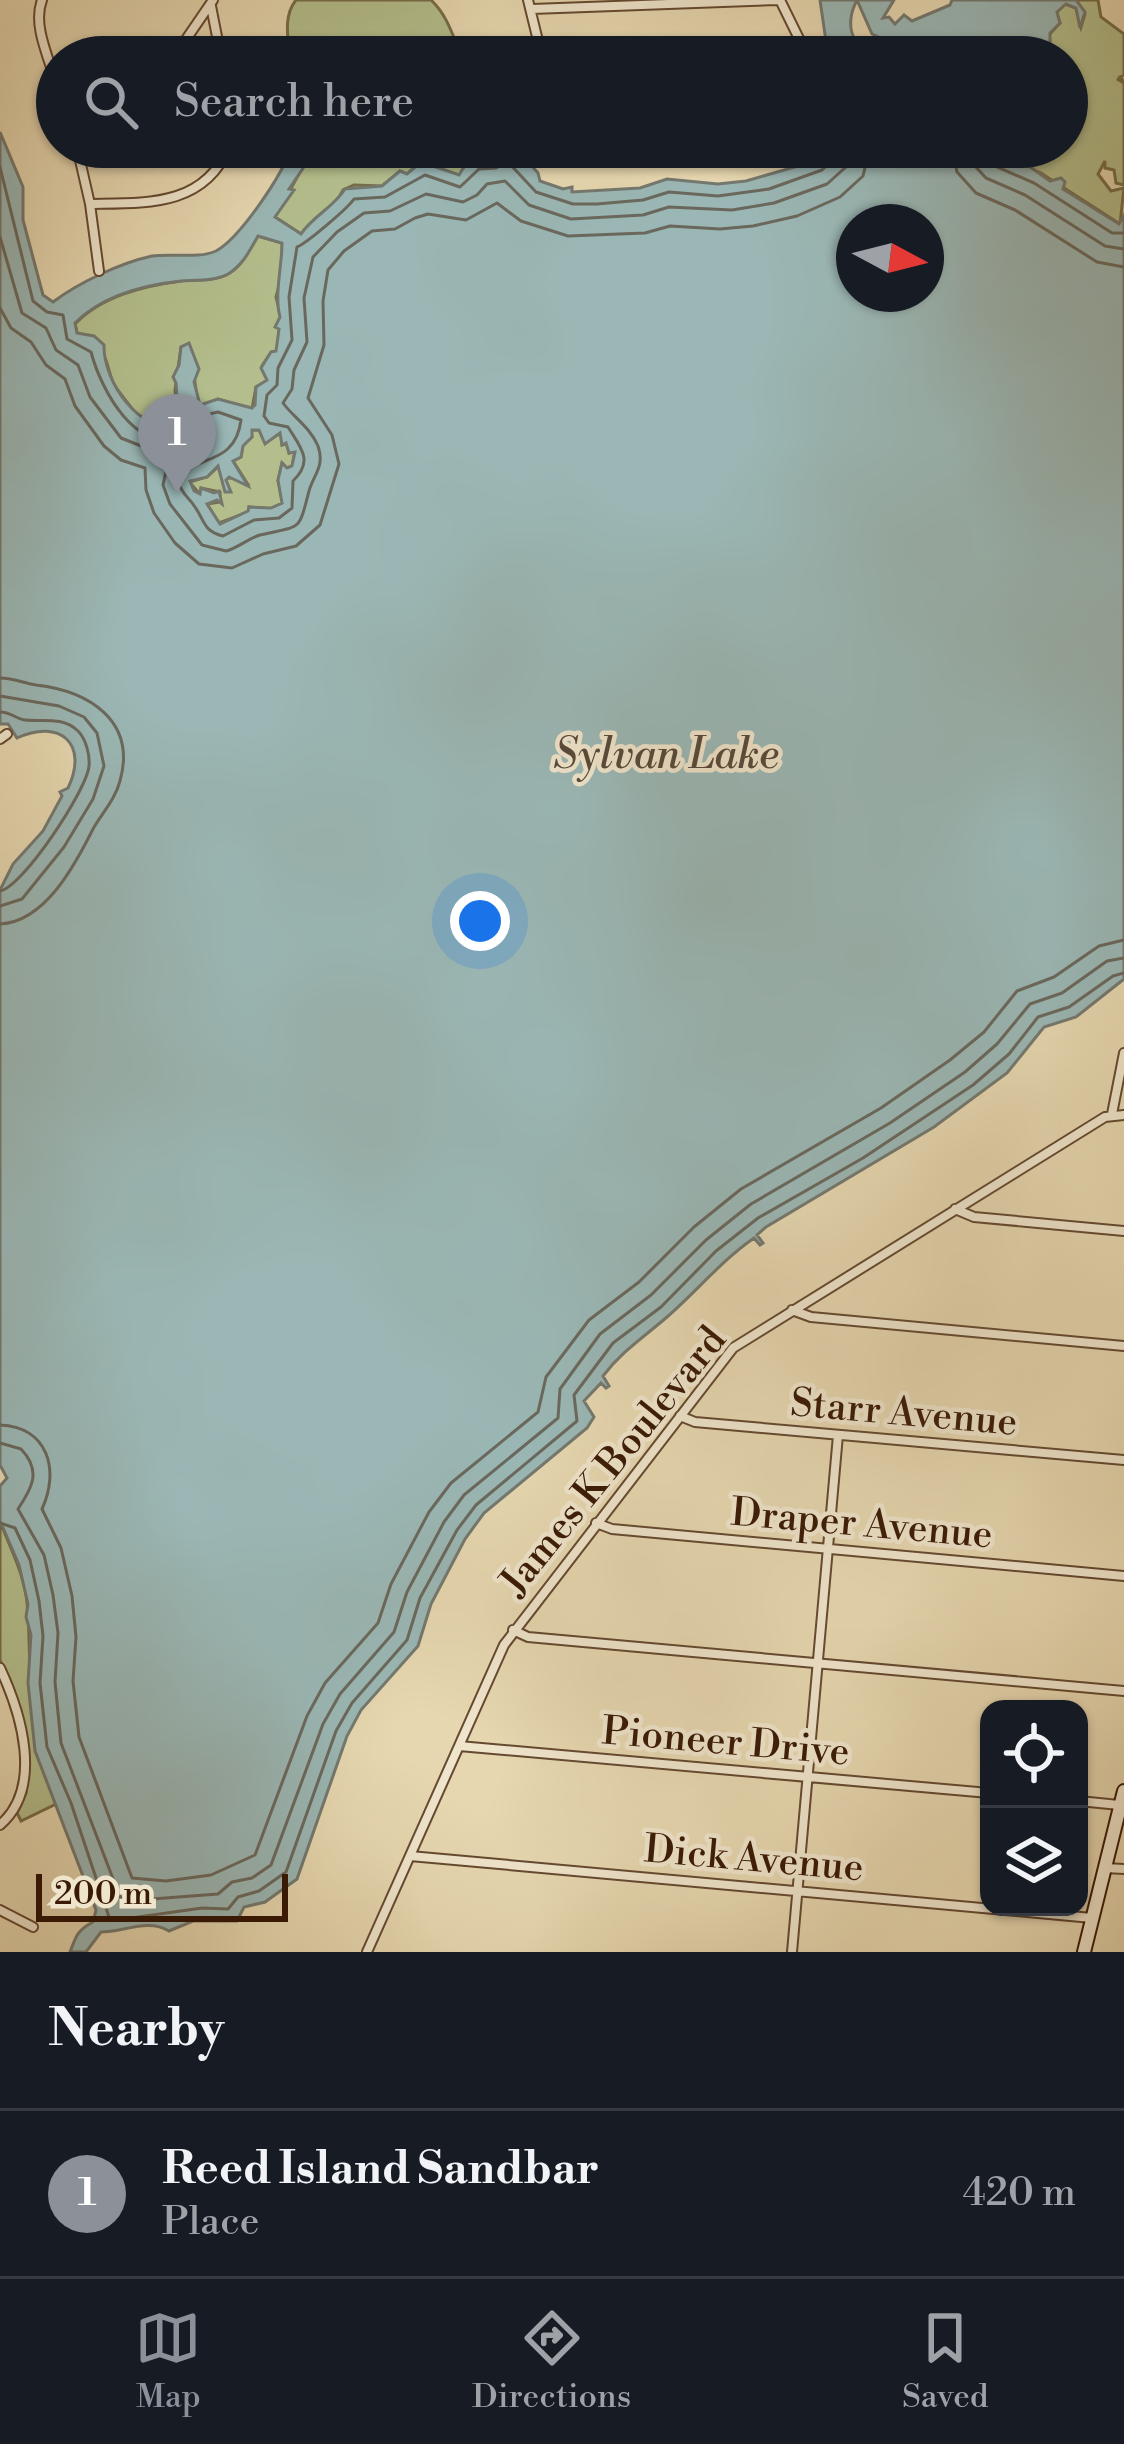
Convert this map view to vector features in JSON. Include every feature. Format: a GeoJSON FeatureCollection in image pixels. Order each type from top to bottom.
{"type":"FeatureCollection","features":[{"type":"Feature","properties":{"kind":"street"},"geometry":{"type":"LineString","coordinates":[[42,0],[38,10],[42,36]]}},
{"type":"Feature","properties":{"kind":"street"},"geometry":{"type":"LineString","coordinates":[[537,36],[530,5],[778,0],[797,36]]}},
{"type":"Feature","properties":{"kind":"street"},"geometry":{"type":"LineString","coordinates":[[189,36],[212,3]]}},
{"type":"Feature","properties":{"kind":"street"},"geometry":{"type":"LineString","coordinates":[[212,3],[218,36]]}},
{"type":"Feature","properties":{"kind":"street"},"geometry":{"type":"LineString","coordinates":[[82,168],[99,271]]}},
{"type":"Feature","properties":{"kind":"street"},"geometry":{"type":"LineString","coordinates":[[90,204],[150,203],[188,194],[207,182],[216,168]]}},
{"type":"Feature","properties":{"kind":"street"},"geometry":{"type":"LineString","coordinates":[[1124,1053],[1112,1114],[1124,1115]]}},
{"type":"Feature","properties":{"kind":"street","name":"James K Boulevard"},"geometry":{"type":"LineString","coordinates":[[368,1952],[495,1660],[513,1630],[736,1345],[1112,1114]]}},
{"type":"Feature","properties":{"kind":"street"},"geometry":{"type":"LineString","coordinates":[[955,1209],[974,1217],[1124,1231]]}},
{"type":"Feature","properties":{"kind":"street"},"geometry":{"type":"LineString","coordinates":[[791,1310],[812,1317],[1124,1346]]}},
{"type":"Feature","properties":{"kind":"street","name":"Starr Avenue"},"geometry":{"type":"LineString","coordinates":[[680,1416],[695,1422],[1124,1460]]}},
{"type":"Feature","properties":{"kind":"street"},"geometry":{"type":"LineString","coordinates":[[792,1952],[838,1435]]}},
{"type":"Feature","properties":{"kind":"street","name":"Draper Avenue"},"geometry":{"type":"LineString","coordinates":[[596,1523],[608,1529],[1124,1576]]}},
{"type":"Feature","properties":{"kind":"street"},"geometry":{"type":"LineString","coordinates":[[513,1630],[528,1637],[1124,1691]]}},
{"type":"Feature","properties":{"kind":"street"},"geometry":{"type":"LineString","coordinates":[[0,1668],[20,1726],[24,1767],[20,1797],[0,1825]]}},
{"type":"Feature","properties":{"kind":"street","name":"Pioneer Drive"},"geometry":{"type":"LineString","coordinates":[[458,1746],[980,1792]]}},
{"type":"Feature","properties":{"kind":"street"},"geometry":{"type":"LineString","coordinates":[[1084,1952],[1122,1798],[1088,1801]]}},
{"type":"Feature","properties":{"kind":"street","name":"Dick Avenue"},"geometry":{"type":"LineString","coordinates":[[410,1856],[1093,1918]]}},
{"type":"Feature","properties":{"kind":"street"},"geometry":{"type":"LineString","coordinates":[[1105,1868],[1124,1870]]}},
{"type":"Feature","properties":{"kind":"street"},"geometry":{"type":"LineString","coordinates":[[0,1910],[33,1927]]}},
{"type":"Feature","properties":{"kind":"green space"},"geometry":{"type":"Polygon","coordinates":[[[296,0],[431,0],[453,36],[288,36],[296,0]]]}},
{"type":"Feature","properties":{"kind":"green space"},"geometry":{"type":"Polygon","coordinates":[[[1076,0],[1098,0],[1101,17],[1124,34],[1124,75],[1123,80],[1117,79],[1124,83],[1124,185],[1116,183],[1114,170],[1105,168],[1105,161],[1098,174],[1111,191],[1124,188],[1120,224],[1028,168],[1088,168],[1088,36],[1049,35],[1060,23],[1056,13],[1065,4],[1076,8],[1081,27],[1085,14],[1076,0]]]}},
{"type":"Feature","properties":{"kind":"green space"},"geometry":{"type":"Polygon","coordinates":[[[302,168],[414,168],[407,174],[400,171],[382,186],[354,185],[343,190],[301,234],[275,217],[302,168]]]}},
{"type":"Feature","properties":{"kind":"green space"},"geometry":{"type":"Polygon","coordinates":[[[439,168],[466,168],[459,175],[439,168]]]}},
{"type":"Feature","properties":{"kind":"green space"},"geometry":{"type":"Polygon","coordinates":[[[258,236],[282,243],[283,271],[276,297],[281,317],[277,351],[262,366],[268,380],[256,387],[252,409],[218,399],[200,406],[189,344],[181,347],[175,390],[179,427],[140,419],[113,384],[106,360],[77,333],[75,324],[124,294],[228,274],[258,236]]]}},
{"type":"Feature","properties":{"kind":"green space"},"geometry":{"type":"Polygon","coordinates":[[[251,430],[259,430],[265,442],[281,433],[282,445],[287,444],[289,453],[295,451],[292,466],[282,463],[278,481],[283,503],[271,509],[249,507],[249,512],[219,523],[207,504],[220,502],[220,492],[201,488],[200,494],[189,482],[207,477],[219,466],[226,478],[249,486],[233,461],[241,457],[251,430]]]}},
{"type":"Feature","properties":{"kind":"green space"},"geometry":{"type":"Polygon","coordinates":[[[0,1521],[25,1591],[33,1726],[58,1803],[21,1821],[17,1813],[26,1793],[28,1756],[21,1711],[0,1660],[0,1521]]]}},
{"type":"Feature","properties":{"kind":"water"},"geometry":{"type":"Polygon","coordinates":[[[820,0],[857,0],[851,20],[853,36],[825,36],[820,0]]]}},
{"type":"Feature","properties":{"kind":"water"},"geometry":{"type":"Polygon","coordinates":[[[857,0],[894,0],[883,18],[895,24],[904,15],[912,21],[952,0],[1076,0],[1085,12],[1080,28],[1076,8],[1066,4],[1057,12],[1060,23],[1050,36],[872,34],[857,0]]]}},
{"type":"Feature","properties":{"kind":"water","name":"Sylvan Lake"},"geometry":{"type":"Polygon","coordinates":[[[0,132],[23,187],[23,220],[43,295],[53,302],[140,259],[216,251],[260,204],[282,168],[303,168],[275,217],[301,234],[345,189],[382,186],[400,171],[407,174],[414,168],[439,168],[459,175],[464,168],[534,168],[540,181],[563,189],[572,187],[572,192],[640,188],[667,179],[718,184],[746,181],[791,168],[1032,168],[1050,181],[1061,178],[1063,189],[1119,224],[1124,215],[1124,979],[1076,1017],[1044,1027],[1007,1073],[934,1127],[766,1227],[757,1235],[763,1243],[754,1238],[742,1247],[610,1367],[603,1376],[609,1386],[601,1383],[584,1401],[594,1417],[587,1428],[484,1513],[465,1539],[431,1604],[418,1646],[361,1710],[347,1736],[297,1879],[265,1902],[244,1907],[237,1921],[193,1921],[169,1931],[144,1926],[101,1932],[86,1952],[70,1952],[80,1931],[93,1922],[96,1910],[35,1751],[28,1683],[28,1604],[19,1565],[0,1521],[0,1486],[7,1478],[0,1465],[0,890],[13,864],[43,831],[60,792],[68,788],[75,759],[58,733],[17,738],[8,724],[0,724],[0,132]],[[258,236],[228,274],[124,293],[75,323],[77,333],[94,336],[104,345],[117,389],[126,403],[151,422],[179,427],[173,377],[181,347],[189,343],[199,369],[194,382],[200,405],[218,399],[252,408],[256,387],[267,380],[261,368],[276,351],[282,243],[258,236]],[[252,430],[241,457],[233,461],[248,486],[229,477],[231,492],[225,492],[218,466],[207,477],[190,481],[200,494],[201,488],[219,491],[222,504],[217,500],[207,504],[220,524],[249,507],[271,508],[282,503],[278,480],[282,463],[292,466],[295,452],[289,453],[286,443],[282,445],[280,433],[265,444],[259,430],[252,430]]]}},
{"type":"Feature","properties":{"kind":"place","name":"Reed Island Sandbar"},"geometry":{"type":"Point","coordinates":[177,493]}}]}
